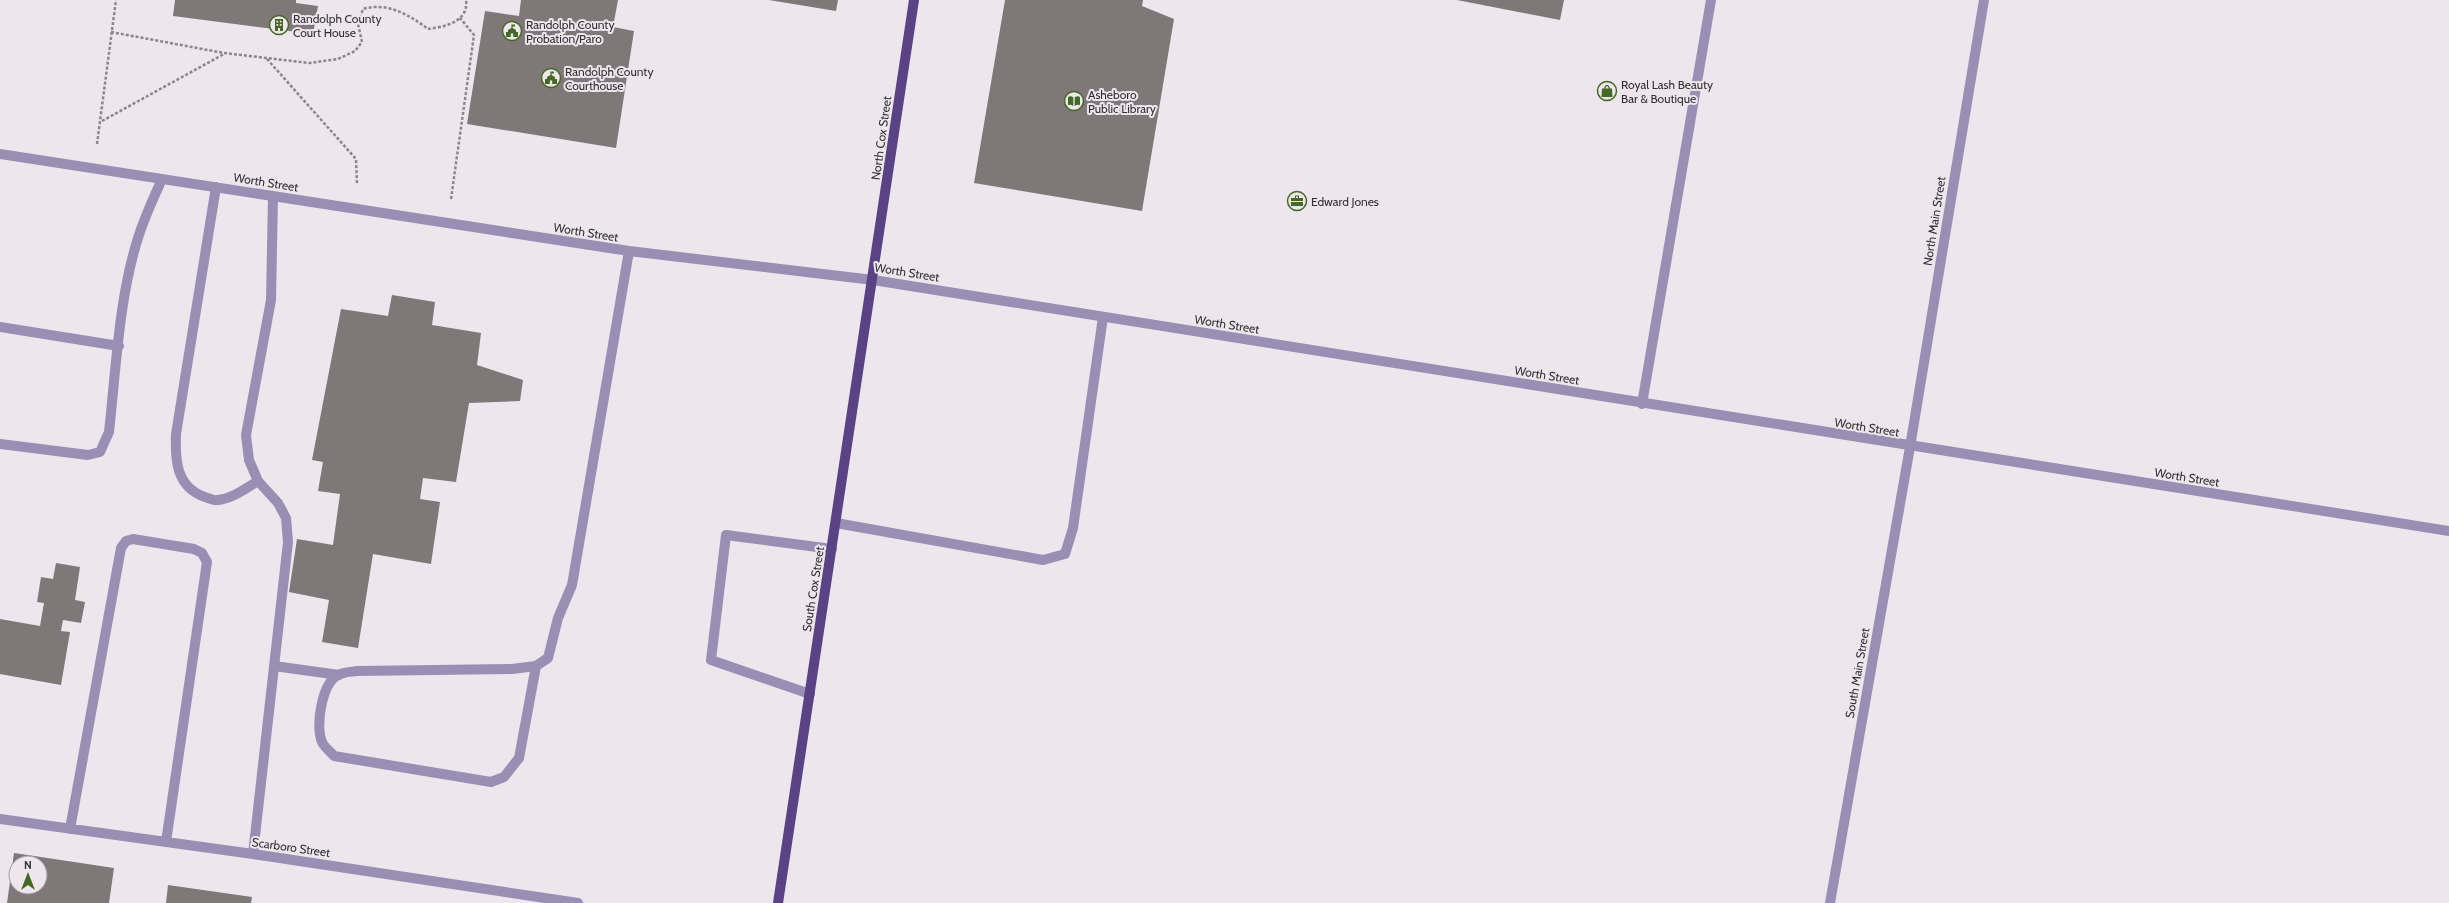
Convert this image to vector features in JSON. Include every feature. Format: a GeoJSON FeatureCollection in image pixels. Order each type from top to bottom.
{"type":"FeatureCollection","features":[{"type":"Feature","properties":{"kind":"main road","name":"North Cox Street"},"geometry":{"type":"LineString","coordinates":[[873,280],[914,0]]}},
{"type":"Feature","properties":{"kind":"main road","name":"South Cox Street"},"geometry":{"type":"LineString","coordinates":[[778,903],[873,280]]}},
{"type":"Feature","properties":{"kind":"street"},"geometry":{"type":"LineString","coordinates":[[1642,404],[1711,0]]}},
{"type":"Feature","properties":{"kind":"street","name":"North Main Street"},"geometry":{"type":"LineString","coordinates":[[1910,447],[1984,0]]}},
{"type":"Feature","properties":{"kind":"street","name":"Worth Street"},"geometry":{"type":"LineString","coordinates":[[0,154],[628,251],[873,280],[1910,447],[2449,531]]}},
{"type":"Feature","properties":{"kind":"street"},"geometry":{"type":"LineString","coordinates":[[0,444],[88,455],[100,452],[109,432],[124,303],[138,236],[162,179]]}},
{"type":"Feature","properties":{"kind":"street"},"geometry":{"type":"LineString","coordinates":[[216,187],[176,434],[175,458],[180,478],[197,494],[216,500],[236,494],[258,481]]}},
{"type":"Feature","properties":{"kind":"street"},"geometry":{"type":"LineString","coordinates":[[253,854],[288,542],[286,518],[278,503],[258,481],[249,460],[246,435],[271,300],[273,197]]}},
{"type":"Feature","properties":{"kind":"street"},"geometry":{"type":"LineString","coordinates":[[274,666],[339,675],[357,671],[512,668],[536,666],[548,658],[558,618],[572,586],[628,251]]}},
{"type":"Feature","properties":{"kind":"street"},"geometry":{"type":"LineString","coordinates":[[836,524],[1043,560],[1066,554],[1072,528],[1103,317]]}},
{"type":"Feature","properties":{"kind":"street"},"geometry":{"type":"LineString","coordinates":[[0,327],[119,346]]}},
{"type":"Feature","properties":{"kind":"street","name":"South Main Street"},"geometry":{"type":"LineString","coordinates":[[1830,903],[1910,447]]}},
{"type":"Feature","properties":{"kind":"street"},"geometry":{"type":"LineString","coordinates":[[810,694],[712,660],[726,535],[832,549]]}},
{"type":"Feature","properties":{"kind":"street"},"geometry":{"type":"LineString","coordinates":[[70,829],[121,548],[126,541],[133,539],[194,550],[202,553],[207,562],[166,842]]}},
{"type":"Feature","properties":{"kind":"street"},"geometry":{"type":"LineString","coordinates":[[339,675],[329,682],[322,698],[320,716],[322,742],[334,756],[492,782],[504,777],[519,758],[536,666]]}},
{"type":"Feature","properties":{"kind":"street","name":"Scarboro Street"},"geometry":{"type":"LineString","coordinates":[[0,819],[253,854],[578,903]]}},
{"type":"Feature","properties":{"kind":"path"},"geometry":{"type":"LineString","coordinates":[[92,168],[102,121],[111,32],[116,0]]}},
{"type":"Feature","properties":{"kind":"path"},"geometry":{"type":"LineString","coordinates":[[111,32],[224,54],[309,63],[338,59],[355,51],[362,42],[358,24],[362,10],[377,5],[414,18],[428,29],[448,26],[460,18],[467,6],[466,0]]}},
{"type":"Feature","properties":{"kind":"path"},"geometry":{"type":"LineString","coordinates":[[448,223],[474,35],[460,18]]}},
{"type":"Feature","properties":{"kind":"path"},"geometry":{"type":"LineString","coordinates":[[102,121],[224,54]]}},
{"type":"Feature","properties":{"kind":"path"},"geometry":{"type":"LineString","coordinates":[[267,58],[356,159],[358,209]]}},
{"type":"Feature","properties":{"kind":"building","name":"Randolph County Court House"},"geometry":{"type":"Polygon","coordinates":[[[175,0],[296,0],[296,3],[318,6],[313,34],[173,16],[175,0]]]}},
{"type":"Feature","properties":{"kind":"building","name":"Randolph County Courthouse"},"geometry":{"type":"Polygon","coordinates":[[[521,0],[618,0],[613,27],[634,31],[616,148],[467,124],[485,11],[519,16],[521,0]]]}},
{"type":"Feature","properties":{"kind":"building"},"geometry":{"type":"Polygon","coordinates":[[[769,0],[838,0],[836,11],[769,0]]]}},
{"type":"Feature","properties":{"kind":"building","name":"Asheboro Public Library"},"geometry":{"type":"Polygon","coordinates":[[[1005,0],[1143,0],[1142,6],[1174,19],[1142,211],[974,183],[1005,0]]]}},
{"type":"Feature","properties":{"kind":"building"},"geometry":{"type":"Polygon","coordinates":[[[1457,0],[1564,0],[1560,20],[1457,0]]]}},
{"type":"Feature","properties":{"kind":"building"},"geometry":{"type":"Polygon","coordinates":[[[392,295],[435,302],[432,325],[481,333],[477,365],[523,380],[520,401],[469,403],[456,482],[423,478],[420,499],[440,502],[431,564],[373,554],[358,648],[322,642],[329,600],[289,592],[297,539],[333,545],[340,494],[318,491],[323,462],[312,460],[341,309],[388,316],[392,295]]]}},
{"type":"Feature","properties":{"kind":"building"},"geometry":{"type":"Polygon","coordinates":[[[56,563],[80,567],[75,600],[85,602],[81,623],[63,620],[61,631],[70,632],[61,685],[0,674],[0,619],[40,626],[44,603],[37,602],[41,577],[53,579],[56,563]]]}},
{"type":"Feature","properties":{"kind":"building"},"geometry":{"type":"Polygon","coordinates":[[[14,853],[27,855],[14,855],[14,853]]]}},
{"type":"Feature","properties":{"kind":"building"},"geometry":{"type":"Polygon","coordinates":[[[48,858],[114,868],[109,903],[7,903],[8,895],[48,895],[48,858]]]}},
{"type":"Feature","properties":{"kind":"building"},"geometry":{"type":"Polygon","coordinates":[[[168,885],[252,897],[251,903],[166,903],[168,885]]]}},
{"type":"Feature","properties":{"kind":"place","name":"Randolph County Court House"},"geometry":{"type":"Point","coordinates":[279,25]}},
{"type":"Feature","properties":{"kind":"place","name":"Randolph County Probation/Paro"},"geometry":{"type":"Point","coordinates":[512,31]}},
{"type":"Feature","properties":{"kind":"place","name":"Randolph County Courthouse"},"geometry":{"type":"Point","coordinates":[551,78]}},
{"type":"Feature","properties":{"kind":"place","name":"Royal Lash Beauty Bar & Boutique"},"geometry":{"type":"Point","coordinates":[1607,91]}},
{"type":"Feature","properties":{"kind":"place","name":"Asheboro Public Library"},"geometry":{"type":"Point","coordinates":[1074,101]}},
{"type":"Feature","properties":{"kind":"place","name":"Edward Jones"},"geometry":{"type":"Point","coordinates":[1297,201]}}]}
